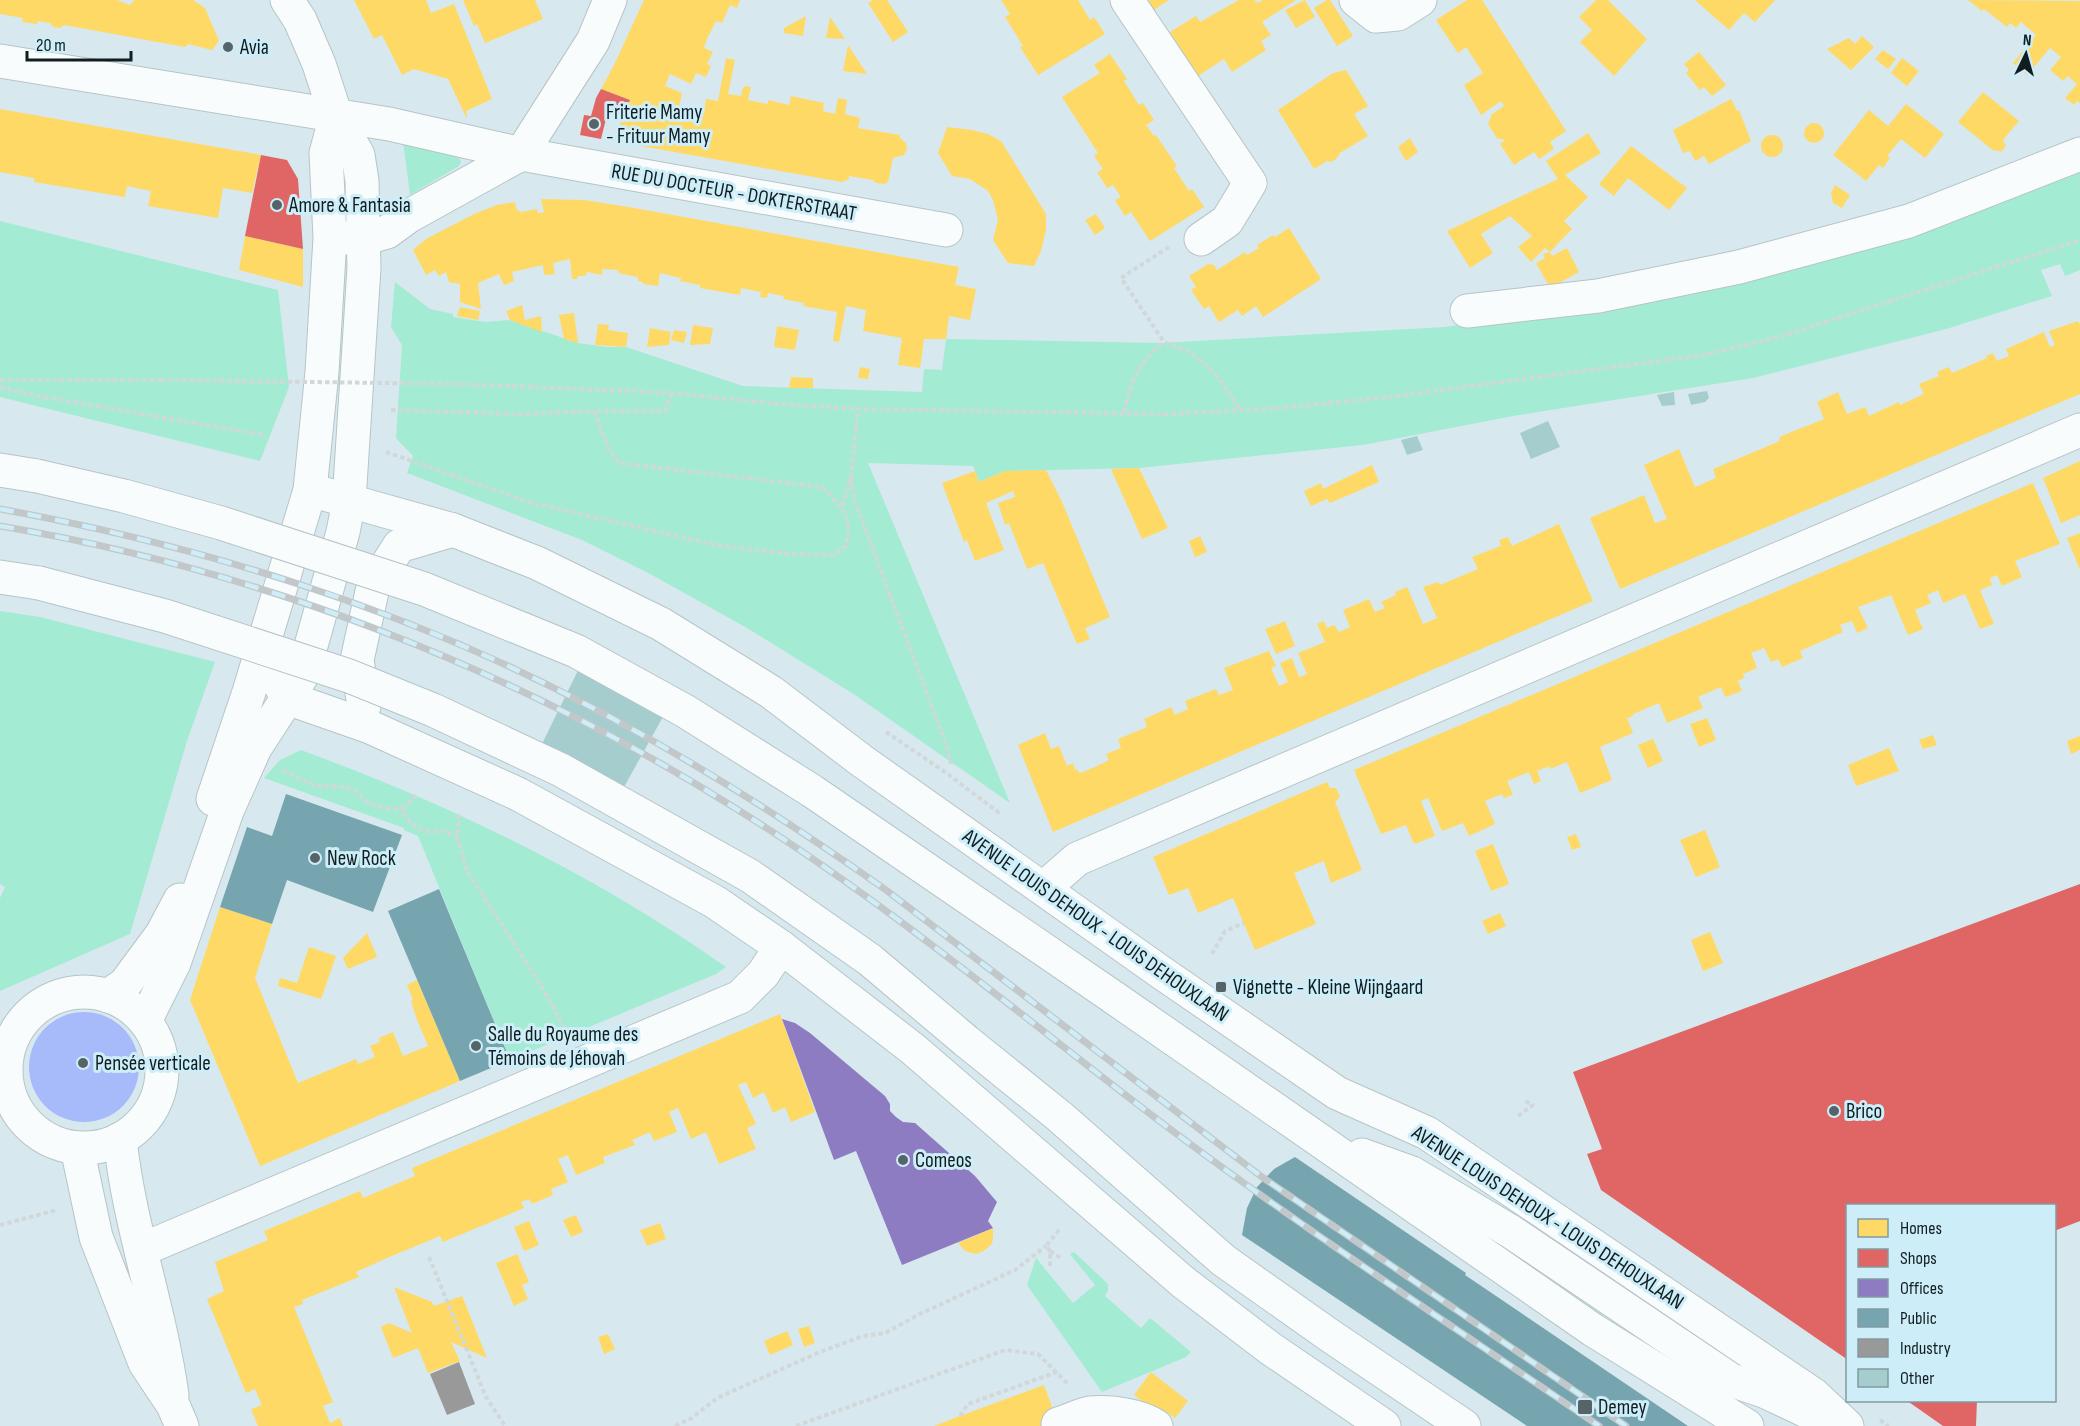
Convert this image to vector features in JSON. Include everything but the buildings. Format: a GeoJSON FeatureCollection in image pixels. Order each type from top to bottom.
{"type":"FeatureCollection","features":[{"type":"Feature","properties":{"kind":"main road"},"geometry":{"type":"LineString","coordinates":[[145,1021],[174,963],[227,811],[255,748],[303,674],[343,532],[349,501],[364,268],[375,234],[358,154],[336,116],[319,64],[300,20],[287,0]]}},
{"type":"Feature","properties":{"kind":"main road"},"geometry":{"type":"LineString","coordinates":[[330,238],[375,234],[521,154],[593,41],[610,0]]}},
{"type":"Feature","properties":{"kind":"main road"},"geometry":{"type":"LineString","coordinates":[[1127,0],[1250,183],[1227,221],[1201,239]]}},
{"type":"Feature","properties":{"kind":"main road"},"geometry":{"type":"LineString","coordinates":[[1356,0],[1376,16],[1398,14],[1420,0]]}},
{"type":"Feature","properties":{"kind":"main road","name":"RUE DU DOCTEUR - DOKTERSTRAAT"},"geometry":{"type":"LineString","coordinates":[[0,61],[389,124],[521,154],[946,230]]}},
{"type":"Feature","properties":{"kind":"main road"},"geometry":{"type":"LineString","coordinates":[[108,996],[125,984],[162,934],[178,906],[262,649],[310,490],[330,238],[326,153],[336,116]]}},
{"type":"Feature","properties":{"kind":"main road"},"geometry":{"type":"LineString","coordinates":[[1467,310],[1598,296],[1739,267],[1909,221],[2080,154]]}},
{"type":"Feature","properties":{"kind":"main road"},"geometry":{"type":"LineString","coordinates":[[1044,888],[1077,859],[2080,430]]}},
{"type":"Feature","properties":{"kind":"main road"},"geometry":{"type":"LineString","coordinates":[[0,470],[124,496],[221,523],[424,589],[576,651],[685,711],[812,791],[1321,1140],[1593,1330],[1747,1426]]}},
{"type":"Feature","properties":{"kind":"main road","name":"AVENUE LOUIS DEHOUX - LOUIS DEHOUXLAAN"},"geometry":{"type":"LineString","coordinates":[[310,490],[453,530],[537,563],[661,624],[771,692],[862,761],[1162,973],[1337,1093],[1427,1133],[1814,1395],[1847,1426]]}},
{"type":"Feature","properties":{"kind":"main road"},"geometry":{"type":"LineString","coordinates":[[370,727],[362,696],[357,660],[373,587],[399,546],[453,530]]}},
{"type":"Feature","properties":{"kind":"main road"},"geometry":{"type":"LineString","coordinates":[[0,577],[39,583],[165,616],[349,676],[433,710],[561,770],[750,876],[870,960],[1059,1116],[1223,1260],[1464,1426]]}},
{"type":"Feature","properties":{"kind":"main road"},"geometry":{"type":"LineString","coordinates":[[262,649],[287,698],[370,727],[527,799],[715,902],[781,947],[913,1049],[1183,1282],[1271,1349],[1384,1426]]}},
{"type":"Feature","properties":{"kind":"main road"},"geometry":{"type":"LineString","coordinates":[[141,1250],[740,997],[763,974],[781,947]]}},
{"type":"Feature","properties":{"kind":"main road"},"geometry":{"type":"LineString","coordinates":[[82,992],[108,996],[129,1006],[145,1021],[157,1041],[162,1064],[160,1086],[153,1108],[139,1126],[120,1139],[99,1147],[77,1148],[56,1143],[36,1133],[5,1094],[8,1033],[33,1010],[56,997],[82,992]]}},
{"type":"Feature","properties":{"kind":"main road"},"geometry":{"type":"LineString","coordinates":[[120,1139],[133,1221],[167,1357],[177,1416]]}},
{"type":"Feature","properties":{"kind":"main road"},"geometry":{"type":"LineString","coordinates":[[1321,1140],[1412,1173],[1510,1231],[1731,1380],[1764,1391],[1838,1426]]}},
{"type":"Feature","properties":{"kind":"main road"},"geometry":{"type":"LineString","coordinates":[[77,1148],[96,1237],[145,1363],[177,1416]]}},
{"type":"Feature","properties":{"kind":"main road"},"geometry":{"type":"LineString","coordinates":[[1058,1425],[1090,1413],[1115,1414],[1148,1421],[1156,1426]]}},
{"type":"Feature","properties":{"kind":"path"},"geometry":{"type":"LineString","coordinates":[[1201,239],[1189,234],[1121,278],[1164,342],[1189,352],[1207,366],[1218,377],[1240,409]]}},
{"type":"Feature","properties":{"kind":"path"},"geometry":{"type":"LineString","coordinates":[[0,380],[460,384],[672,393],[778,404],[858,409],[1170,414],[1281,408],[1397,396],[1704,355],[1779,337],[2080,240]]}},
{"type":"Feature","properties":{"kind":"path"},"geometry":{"type":"LineString","coordinates":[[1124,412],[1131,381],[1150,354],[1164,342]]}},
{"type":"Feature","properties":{"kind":"path"},"geometry":{"type":"LineString","coordinates":[[0,387],[38,396],[264,435]]}},
{"type":"Feature","properties":{"kind":"path"},"geometry":{"type":"LineString","coordinates":[[391,410],[523,414],[665,411],[672,393]]}},
{"type":"Feature","properties":{"kind":"path"},"geometry":{"type":"LineString","coordinates":[[842,506],[851,478],[858,409]]}},
{"type":"Feature","properties":{"kind":"path"},"geometry":{"type":"LineString","coordinates":[[377,449],[532,503],[721,546],[789,554],[832,555],[846,546],[850,530],[842,506],[822,487],[620,463],[609,450],[594,411]]}},
{"type":"Feature","properties":{"kind":"path"},"geometry":{"type":"LineString","coordinates":[[851,478],[854,499],[947,747],[951,764]]}},
{"type":"Feature","properties":{"kind":"path"},"geometry":{"type":"LineString","coordinates":[[275,766],[318,786],[344,787],[354,790],[370,804],[390,809],[404,808]]}},
{"type":"Feature","properties":{"kind":"path"},"geometry":{"type":"LineString","coordinates":[[416,795],[404,808],[403,813],[409,821],[429,832],[444,831],[457,837]]}},
{"type":"Feature","properties":{"kind":"path"},"geometry":{"type":"LineString","coordinates":[[459,814],[457,837],[467,871],[545,992],[568,1035]]}},
{"type":"Feature","properties":{"kind":"path"},"geometry":{"type":"LineString","coordinates":[[1212,954],[1225,931],[1244,922]]}},
{"type":"Feature","properties":{"kind":"path"},"geometry":{"type":"LineString","coordinates":[[1518,1116],[1533,1105],[1523,1100]]}},
{"type":"Feature","properties":{"kind":"path"},"geometry":{"type":"LineString","coordinates":[[0,1225],[61,1209]]}},
{"type":"Feature","properties":{"kind":"path"},"geometry":{"type":"LineString","coordinates":[[675,1426],[717,1398],[738,1388],[862,1336],[885,1333],[922,1312],[1015,1270],[1046,1246],[1059,1229]]}},
{"type":"Feature","properties":{"kind":"path"},"geometry":{"type":"LineString","coordinates":[[1046,1246],[1062,1259]]}},
{"type":"Feature","properties":{"kind":"path"},"geometry":{"type":"LineString","coordinates":[[1050,1251],[1050,1266]]}},
{"type":"Feature","properties":{"kind":"path"},"geometry":{"type":"LineString","coordinates":[[429,1257],[486,1397],[505,1426]]}},
{"type":"Feature","properties":{"kind":"path"},"geometry":{"type":"LineString","coordinates":[[796,1426],[1005,1350],[1038,1354],[1057,1372],[1090,1413]]}},
{"type":"Feature","properties":{"kind":"path"},"geometry":{"type":"LineString","coordinates":[[960,1416],[968,1404],[1057,1372]]}},
{"type":"Feature","properties":{"kind":"path"},"geometry":{"type":"LineString","coordinates":[[684,1426],[687,1420]]}},
{"type":"Feature","properties":{"kind":"green space"},"geometry":{"type":"Polygon","coordinates":[[[403,141],[459,158],[461,161],[459,166],[410,195],[403,141]]]}},
{"type":"Feature","properties":{"kind":"green space"},"geometry":{"type":"Polygon","coordinates":[[[2080,167],[2080,270],[2065,276],[2060,264],[2041,270],[2052,296],[1946,329],[1753,378],[1513,416],[1363,445],[1139,468],[1005,471],[979,482],[973,466],[868,463],[1010,803],[852,693],[747,628],[652,575],[582,540],[407,473],[413,456],[396,438],[402,345],[391,327],[395,282],[430,309],[453,314],[453,317],[485,322],[510,320],[578,343],[626,347],[743,386],[922,392],[924,369],[942,370],[946,339],[1161,343],[1445,327],[1592,305],[2080,167]]]}},
{"type":"Feature","properties":{"kind":"green space"},"geometry":{"type":"Polygon","coordinates":[[[0,221],[278,290],[289,387],[260,461],[0,397],[0,221]]]}},
{"type":"Feature","properties":{"kind":"green space"},"geometry":{"type":"Polygon","coordinates":[[[0,611],[40,617],[215,662],[187,741],[130,934],[0,991],[0,898],[5,887],[0,884],[0,611]]]}},
{"type":"Feature","properties":{"kind":"green space"},"geometry":{"type":"Polygon","coordinates":[[[301,750],[412,794],[574,872],[726,967],[716,974],[510,1060],[418,836],[404,828],[264,778],[280,760],[301,750]]]}},
{"type":"Feature","properties":{"kind":"green space"},"geometry":{"type":"Polygon","coordinates":[[[1074,1252],[1108,1284],[1105,1296],[1141,1328],[1150,1318],[1191,1352],[1186,1357],[1102,1392],[1027,1285],[1036,1258],[1073,1303],[1095,1285],[1070,1254],[1074,1252]]]}},
{"type":"Feature","properties":{"kind":"water"},"geometry":{"type":"Polygon","coordinates":[[[84,1012],[105,1017],[123,1028],[134,1046],[139,1067],[134,1088],[123,1106],[105,1117],[84,1122],[63,1117],[45,1106],[34,1088],[29,1067],[34,1046],[45,1028],[63,1017],[84,1012]]]}},
{"type":"Feature","properties":{"kind":"railway"},"geometry":{"type":"LineString","coordinates":[[0,509],[76,524],[228,562],[377,611],[521,672],[667,749],[778,817],[886,890],[1262,1177],[1626,1426]]}},
{"type":"Feature","properties":{"kind":"railway"},"geometry":{"type":"LineString","coordinates":[[0,526],[97,545],[193,569],[288,598],[381,631],[473,669],[563,711],[650,757],[735,808],[847,883],[956,963],[1222,1168],[1599,1426]]}},
{"type":"Feature","properties":{"kind":"place","name":"Avia"},"geometry":{"type":"Point","coordinates":[228,47]}},
{"type":"Feature","properties":{"kind":"place","name":"Friterie Mamy - Frituur Mamy"},"geometry":{"type":"Point","coordinates":[594,124]}},
{"type":"Feature","properties":{"kind":"place","name":"Amore & Fantasia"},"geometry":{"type":"Point","coordinates":[277,205]}},
{"type":"Feature","properties":{"kind":"place","name":"New Rock"},"geometry":{"type":"Point","coordinates":[315,858]}},
{"type":"Feature","properties":{"kind":"place","name":"Vignette - Kleine Wijngaard"},"geometry":{"type":"Point","coordinates":[1221,987]}},
{"type":"Feature","properties":{"kind":"place","name":"Salle du Royaume des Témoins de Jéhovah"},"geometry":{"type":"Point","coordinates":[476,1046]}},
{"type":"Feature","properties":{"kind":"place","name":"Pensée verticale"},"geometry":{"type":"Point","coordinates":[83,1063]}},
{"type":"Feature","properties":{"kind":"place","name":"Brico"},"geometry":{"type":"Point","coordinates":[1834,1111]}},
{"type":"Feature","properties":{"kind":"place","name":"Comeos"},"geometry":{"type":"Point","coordinates":[903,1160]}},
{"type":"Feature","properties":{"kind":"place","name":"Demey"},"geometry":{"type":"Point","coordinates":[1585,1407]}}]}
